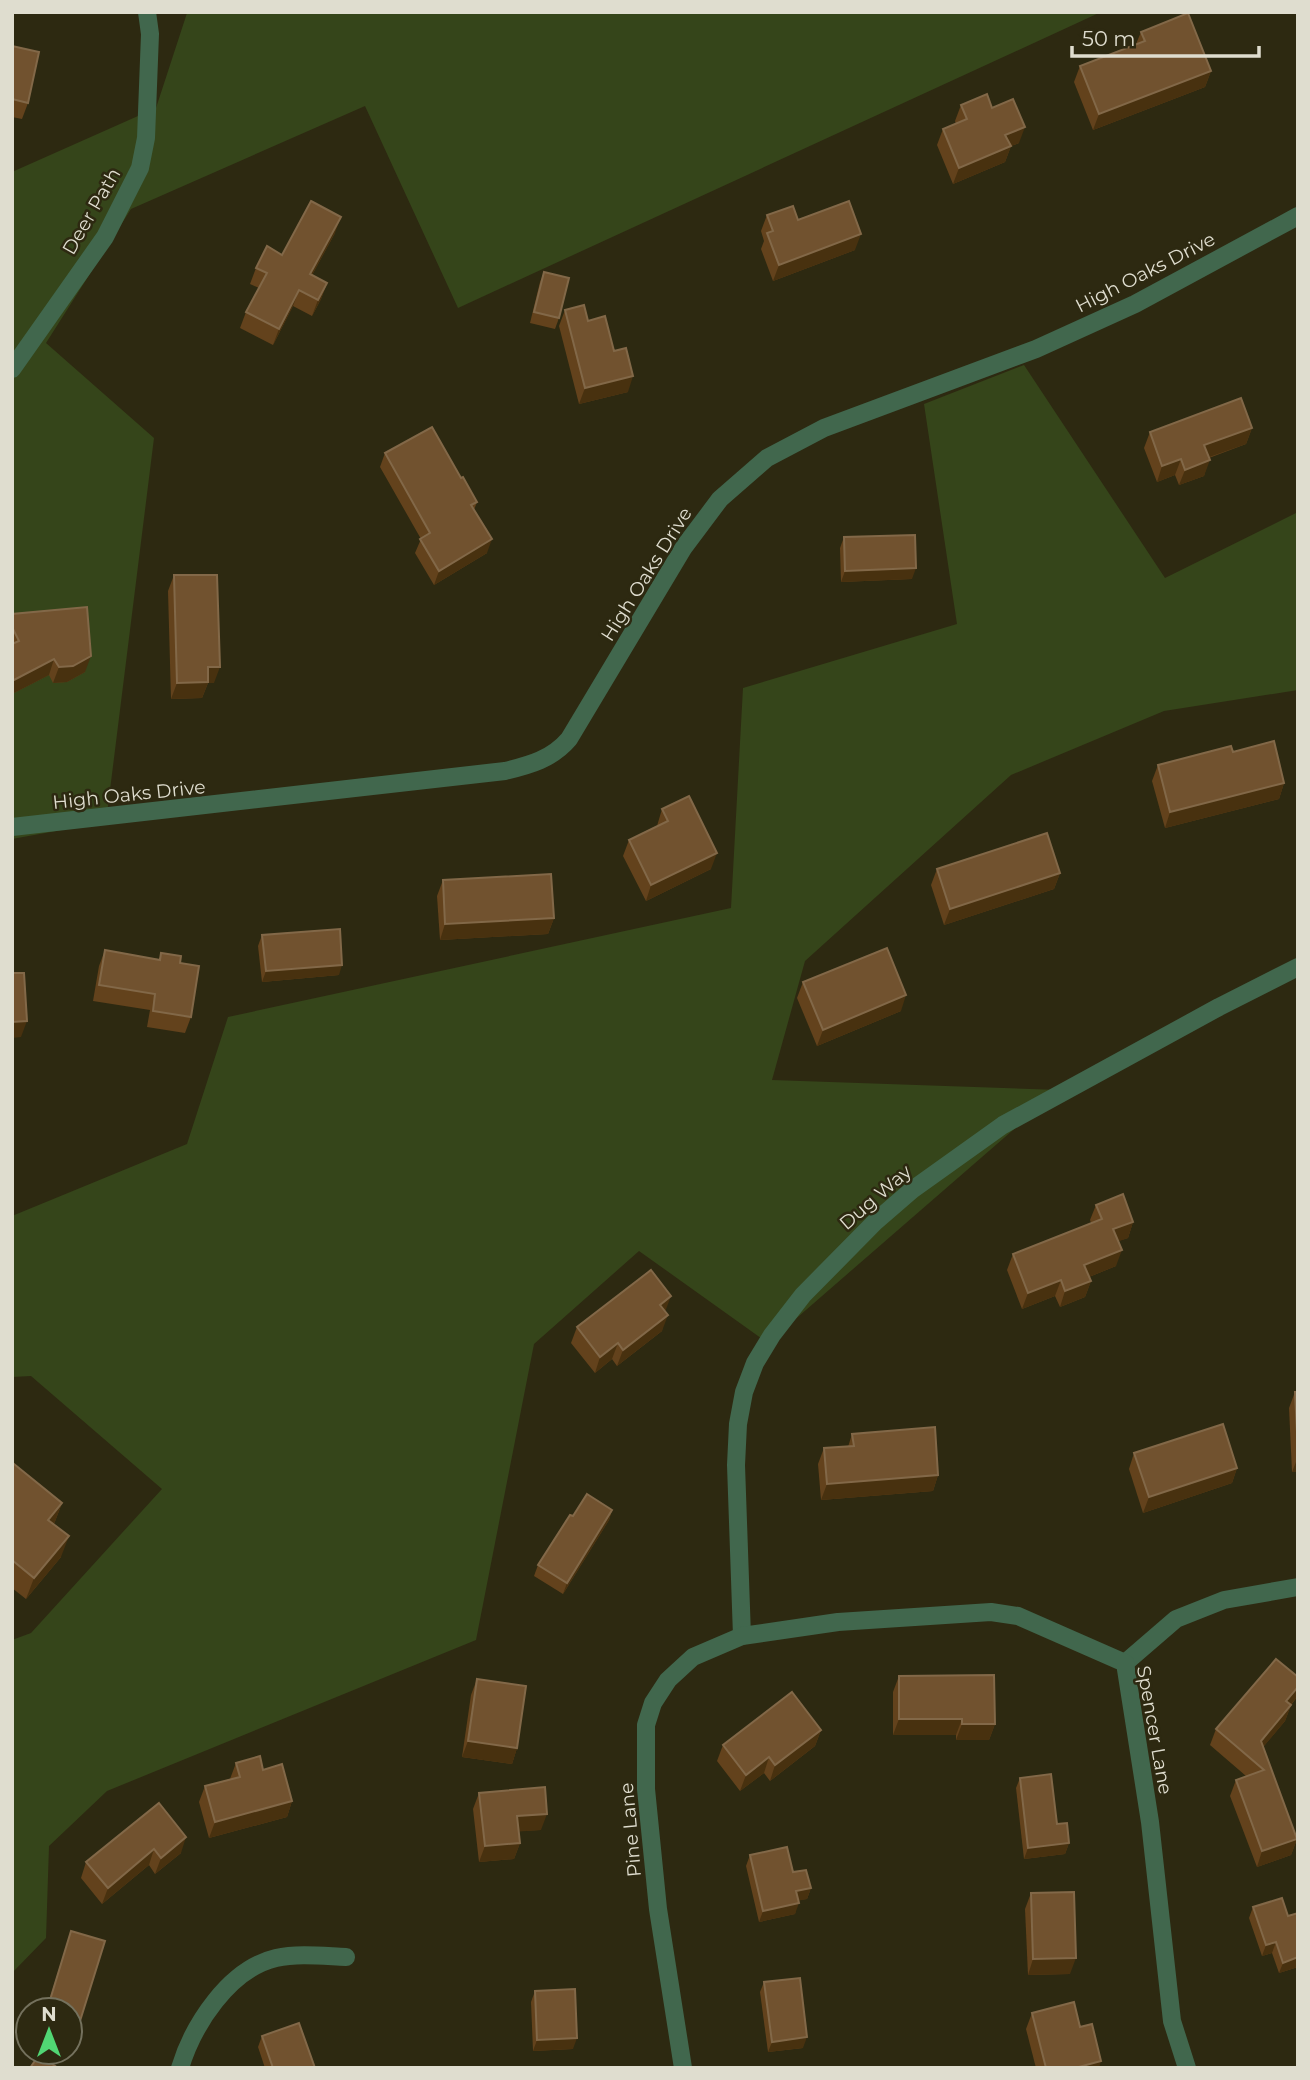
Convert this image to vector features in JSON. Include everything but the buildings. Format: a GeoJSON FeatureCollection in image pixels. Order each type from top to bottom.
{"type":"FeatureCollection","features":[{"type":"Feature","properties":{"kind":"street","name":"Deer Path"},"geometry":{"type":"LineString","coordinates":[[12,369],[105,237],[140,168],[146,138],[150,34],[147,12]]}},
{"type":"Feature","properties":{"kind":"street","name":"High Oaks Drive"},"geometry":{"type":"LineString","coordinates":[[12,827],[505,771],[534,764],[558,751],[569,738],[684,547],[720,499],[767,458],[824,428],[1036,349],[1135,304],[1298,216]]}},
{"type":"Feature","properties":{"kind":"street","name":"Dug Way"},"geometry":{"type":"LineString","coordinates":[[742,1636],[736,1465],[738,1424],[744,1392],[755,1363],[772,1335],[803,1295],[875,1222],[903,1198],[1003,1125],[1219,1007],[1298,968]]}},
{"type":"Feature","properties":{"kind":"street"},"geometry":{"type":"LineString","coordinates":[[1125,1663],[1176,1619],[1224,1600],[1298,1587]]}},
{"type":"Feature","properties":{"kind":"street","name":"Spencer Lane"},"geometry":{"type":"LineString","coordinates":[[742,1636],[838,1622],[992,1612],[1018,1616],[1125,1663],[1150,1822],[1172,2021],[1187,2068]]}},
{"type":"Feature","properties":{"kind":"street","name":"Pine Lane"},"geometry":{"type":"LineString","coordinates":[[683,2068],[658,1909],[646,1789],[646,1725],[653,1703],[668,1681],[693,1657],[742,1636]]}},
{"type":"Feature","properties":{"kind":"street"},"geometry":{"type":"LineString","coordinates":[[180,2068],[187,2045],[213,2003],[232,1984],[254,1968],[275,1958],[306,1955],[346,1957]]}},
{"type":"Feature","properties":{"kind":"green space"},"geometry":{"type":"Polygon","coordinates":[[[1101,12],[458,308],[365,106],[131,209],[46,343],[154,438],[106,822],[12,839],[12,172],[156,108],[187,13],[1101,12]]]}},
{"type":"Feature","properties":{"kind":"green space"},"geometry":{"type":"Polygon","coordinates":[[[1024,365],[1165,578],[1298,512],[1298,690],[1164,711],[1011,775],[805,961],[772,1080],[1059,1090],[768,1343],[639,1251],[534,1344],[476,1640],[107,1791],[49,1846],[46,1938],[12,1973],[12,1640],[31,1633],[162,1489],[31,1376],[12,1377],[12,1216],[187,1144],[228,1017],[731,908],[743,688],[957,624],[924,404],[1024,365]]]}}]}
